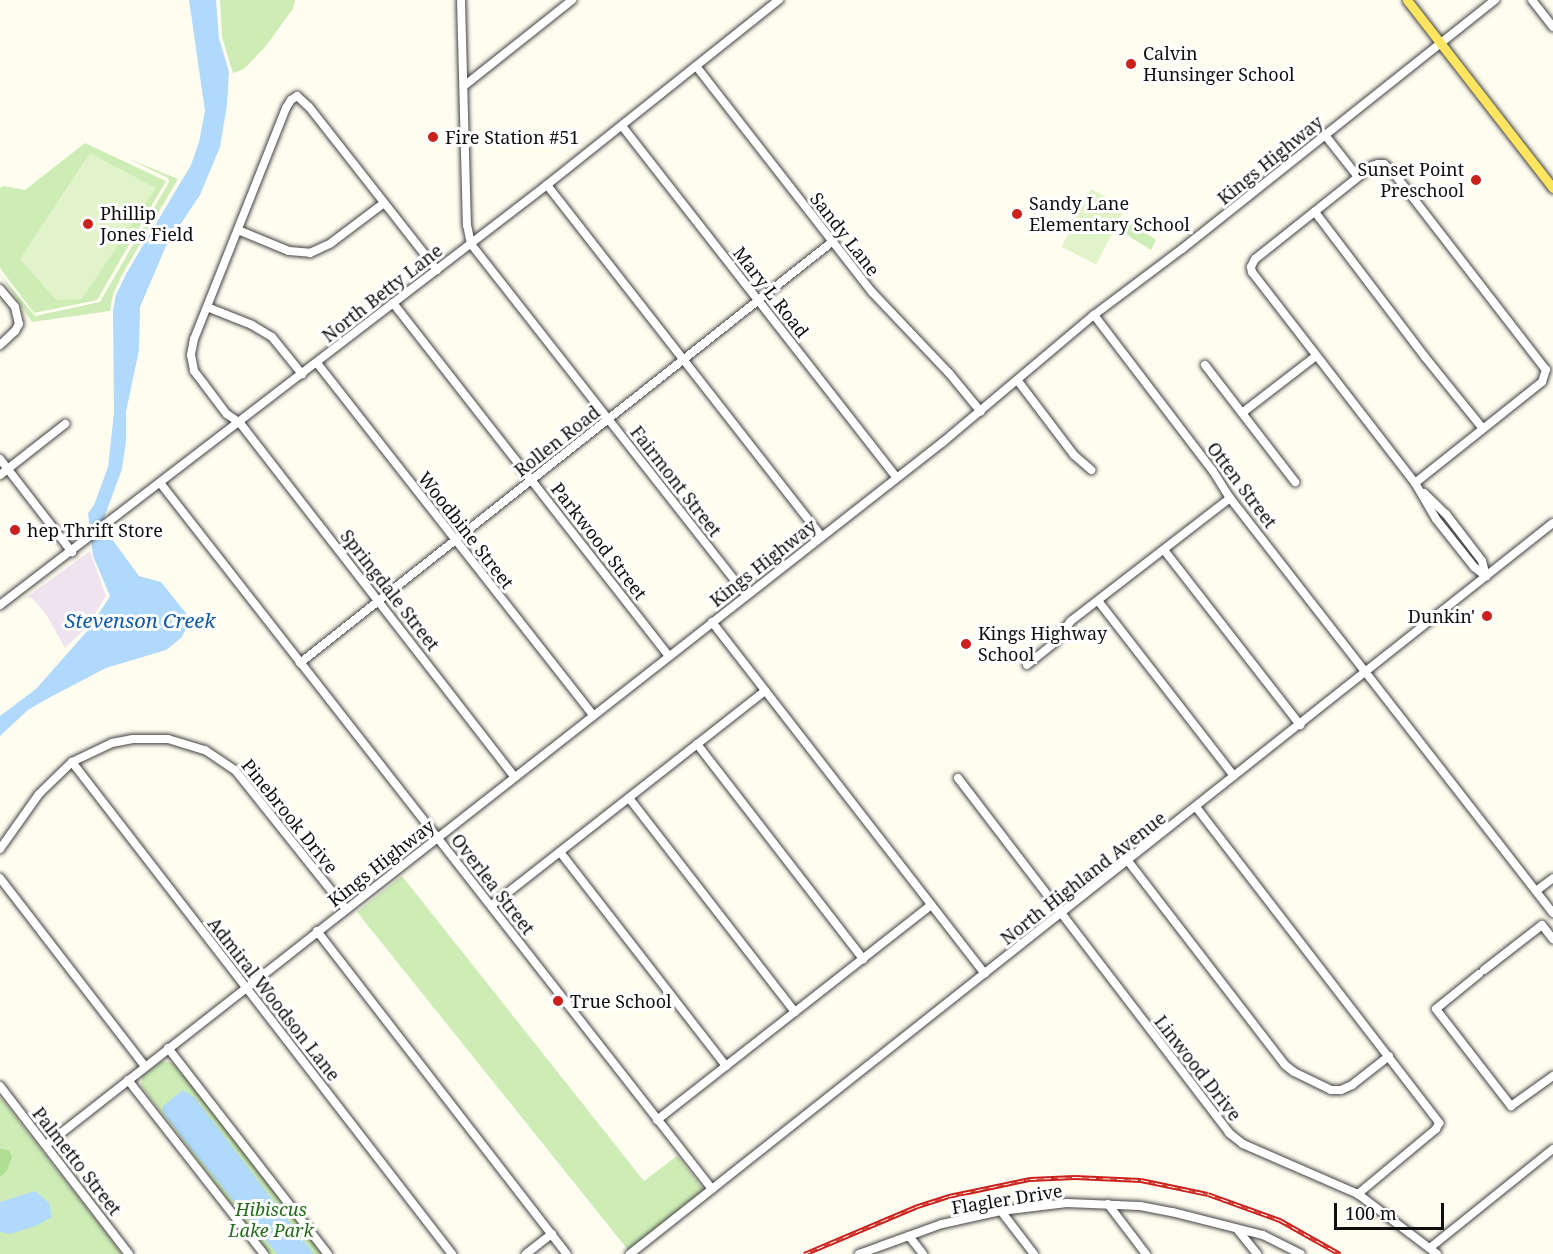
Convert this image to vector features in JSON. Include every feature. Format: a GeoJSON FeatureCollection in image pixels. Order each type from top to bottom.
{"type":"FeatureCollection","features":[{"type":"Feature","properties":{"kind":"main road"},"geometry":{"type":"LineString","coordinates":[[1407,0],[1553,188]]}},
{"type":"Feature","properties":{"kind":"street"},"geometry":{"type":"LineString","coordinates":[[461,0],[467,225],[471,244]]}},
{"type":"Feature","properties":{"kind":"street"},"geometry":{"type":"LineString","coordinates":[[464,86],[572,0]]}},
{"type":"Feature","properties":{"kind":"street","name":"North Betty Lane"},"geometry":{"type":"LineString","coordinates":[[0,605],[125,512],[547,185],[779,0]]}},
{"type":"Feature","properties":{"kind":"street","name":"Kings Highway"},"geometry":{"type":"LineString","coordinates":[[46,1145],[981,412],[1094,315],[1182,249],[1496,0]]}},
{"type":"Feature","properties":{"kind":"street"},"geometry":{"type":"LineString","coordinates":[[1532,0],[1553,27]]}},
{"type":"Feature","properties":{"kind":"street","name":"Sandy Lane"},"geometry":{"type":"LineString","coordinates":[[696,66],[832,242],[891,314],[949,373],[981,412]]}},
{"type":"Feature","properties":{"kind":"street","name":"Springdale Street"},"geometry":{"type":"LineString","coordinates":[[384,203],[309,107],[297,96],[291,100],[194,339],[191,355],[194,370],[227,414],[240,423],[515,777]]}},
{"type":"Feature","properties":{"kind":"street","name":"Mary L Road"},"geometry":{"type":"LineString","coordinates":[[622,126],[896,477]]}},
{"type":"Feature","properties":{"kind":"street"},"geometry":{"type":"LineString","coordinates":[[1325,135],[1358,177]]}},
{"type":"Feature","properties":{"kind":"street"},"geometry":{"type":"LineString","coordinates":[[1415,483],[1542,382],[1546,374],[1543,365],[1394,173],[1384,164],[1372,166],[1255,259],[1251,267],[1254,276],[1415,483],[1436,519],[1474,567],[1486,576]]}},
{"type":"Feature","properties":{"kind":"street"},"geometry":{"type":"LineString","coordinates":[[547,185],[821,536]]}},
{"type":"Feature","properties":{"kind":"street"},"geometry":{"type":"LineString","coordinates":[[238,230],[288,251],[310,253],[331,243],[384,203],[437,270]]}},
{"type":"Feature","properties":{"kind":"street"},"geometry":{"type":"LineString","coordinates":[[1315,212],[1483,429]]}},
{"type":"Feature","properties":{"kind":"street","name":"Rollen Road"},"geometry":{"type":"LineString","coordinates":[[300,663],[832,242]]}},
{"type":"Feature","properties":{"kind":"street","name":"Fairmont Street"},"geometry":{"type":"LineString","coordinates":[[471,244],[746,595]]}},
{"type":"Feature","properties":{"kind":"street"},"geometry":{"type":"LineString","coordinates":[[0,289],[15,307],[19,324],[0,345]]}},
{"type":"Feature","properties":{"kind":"street","name":"Parkwood Street"},"geometry":{"type":"LineString","coordinates":[[393,303],[669,656]]}},
{"type":"Feature","properties":{"kind":"street"},"geometry":{"type":"LineString","coordinates":[[207,308],[252,325],[272,338],[302,374]]}},
{"type":"Feature","properties":{"kind":"street","name":"Otten Street"},"geometry":{"type":"LineString","coordinates":[[1094,315],[1214,471],[1230,498],[1553,912]]}},
{"type":"Feature","properties":{"kind":"street"},"geometry":{"type":"LineString","coordinates":[[1242,413],[1316,356]]}},
{"type":"Feature","properties":{"kind":"street","name":"Woodbine Street"},"geometry":{"type":"LineString","coordinates":[[317,363],[593,715]]}},
{"type":"Feature","properties":{"kind":"street"},"geometry":{"type":"LineString","coordinates":[[1205,365],[1295,482]]}},
{"type":"Feature","properties":{"kind":"street"},"geometry":{"type":"LineString","coordinates":[[1018,381],[1074,455],[1091,470]]}},
{"type":"Feature","properties":{"kind":"street"},"geometry":{"type":"LineString","coordinates":[[0,475],[65,424]]}},
{"type":"Feature","properties":{"kind":"street"},"geometry":{"type":"LineString","coordinates":[[0,459],[72,552]]}},
{"type":"Feature","properties":{"kind":"street","name":"Overlea Street"},"geometry":{"type":"LineString","coordinates":[[161,484],[712,1189]]}},
{"type":"Feature","properties":{"kind":"street"},"geometry":{"type":"LineString","coordinates":[[1027,665],[1055,642],[1071,621],[1099,602],[1230,498]]}},
{"type":"Feature","properties":{"kind":"street","name":"North Highland Avenue"},"geometry":{"type":"LineString","coordinates":[[630,1254],[1553,523]]}},
{"type":"Feature","properties":{"kind":"street"},"geometry":{"type":"LineString","coordinates":[[1164,550],[1299,725]]}},
{"type":"Feature","properties":{"kind":"street"},"geometry":{"type":"LineString","coordinates":[[1099,602],[1234,776]]}},
{"type":"Feature","properties":{"kind":"street"},"geometry":{"type":"LineString","coordinates":[[712,622],[985,974]]}},
{"type":"Feature","properties":{"kind":"street"},"geometry":{"type":"LineString","coordinates":[[492,905],[765,691]]}},
{"type":"Feature","properties":{"kind":"street","name":"Pinebrook Drive"},"geometry":{"type":"LineString","coordinates":[[0,849],[39,794],[72,762],[89,752],[112,742],[151,738],[189,744],[222,759],[249,785],[346,909]]}},
{"type":"Feature","properties":{"kind":"street"},"geometry":{"type":"LineString","coordinates":[[697,744],[863,959]]}},
{"type":"Feature","properties":{"kind":"street","name":"Admiral Woodson Lane"},"geometry":{"type":"LineString","coordinates":[[72,762],[452,1254]]}},
{"type":"Feature","properties":{"kind":"street","name":"Linwood Drive"},"geometry":{"type":"LineString","coordinates":[[958,778],[1054,901],[1060,915],[1229,1133],[1243,1144],[1358,1194],[1431,1247],[1437,1254]]}},
{"type":"Feature","properties":{"kind":"street"},"geometry":{"type":"LineString","coordinates":[[629,798],[795,1012]]}},
{"type":"Feature","properties":{"kind":"street"},"geometry":{"type":"LineString","coordinates":[[1196,807],[1439,1123],[1436,1129],[1358,1194]]}},
{"type":"Feature","properties":{"kind":"street"},"geometry":{"type":"LineString","coordinates":[[560,852],[726,1066]]}},
{"type":"Feature","properties":{"kind":"street"},"geometry":{"type":"LineString","coordinates":[[1128,861],[1285,1065],[1294,1072],[1331,1090],[1341,1090],[1352,1085],[1389,1056]]}},
{"type":"Feature","properties":{"kind":"street"},"geometry":{"type":"LineString","coordinates":[[0,878],[145,1066]]}},
{"type":"Feature","properties":{"kind":"street"},"geometry":{"type":"LineString","coordinates":[[1536,891],[1553,878]]}},
{"type":"Feature","properties":{"kind":"street"},"geometry":{"type":"LineString","coordinates":[[657,1120],[931,905]]}},
{"type":"Feature","properties":{"kind":"street"},"geometry":{"type":"LineString","coordinates":[[1553,939],[1542,925],[1436,1009],[1511,1106],[1553,1076]]}},
{"type":"Feature","properties":{"kind":"street"},"geometry":{"type":"LineString","coordinates":[[317,931],[567,1254]]}},
{"type":"Feature","properties":{"kind":"street"},"geometry":{"type":"LineString","coordinates":[[168,1048],[328,1254]]}},
{"type":"Feature","properties":{"kind":"street"},"geometry":{"type":"LineString","coordinates":[[128,1080],[264,1254]]}},
{"type":"Feature","properties":{"kind":"street","name":"Palmetto Street"},"geometry":{"type":"LineString","coordinates":[[0,1086],[129,1254]]}},
{"type":"Feature","properties":{"kind":"street"},"geometry":{"type":"LineString","coordinates":[[1431,1247],[1553,1149]]}},
{"type":"Feature","properties":{"kind":"street","name":"Flagler Drive"},"geometry":{"type":"LineString","coordinates":[[859,1254],[942,1224],[1001,1211],[1067,1203],[1108,1204],[1162,1210],[1281,1242],[1300,1254]]}},
{"type":"Feature","properties":{"kind":"street"},"geometry":{"type":"LineString","coordinates":[[1108,1204],[1143,1251],[1132,1254]]}},
{"type":"Feature","properties":{"kind":"street"},"geometry":{"type":"LineString","coordinates":[[1001,1211],[1034,1254]]}},
{"type":"Feature","properties":{"kind":"street"},"geometry":{"type":"LineString","coordinates":[[1237,1229],[1257,1254]]}},
{"type":"Feature","properties":{"kind":"street"},"geometry":{"type":"LineString","coordinates":[[526,1254],[552,1234]]}},
{"type":"Feature","properties":{"kind":"street"},"geometry":{"type":"LineString","coordinates":[[909,1236],[923,1254]]}},
{"type":"Feature","properties":{"kind":"shaded area"},"geometry":{"type":"Polygon","coordinates":[[[90,551],[106,596],[86,628],[65,648],[47,616],[32,598],[27,597],[90,551]]]}},
{"type":"Feature","properties":{"kind":"green space"},"geometry":{"type":"Polygon","coordinates":[[[220,0],[295,0],[293,9],[265,47],[244,69],[233,73],[222,37],[220,0]]]}},
{"type":"Feature","properties":{"kind":"green space"},"geometry":{"type":"Polygon","coordinates":[[[85,143],[166,181],[97,300],[34,313],[0,268],[0,188],[4,186],[25,190],[85,143]]]}},
{"type":"Feature","properties":{"kind":"green space","name":"Phillip Jones Field"},"geometry":{"type":"Polygon","coordinates":[[[90,153],[156,188],[82,299],[56,300],[20,259],[90,153]]]}},
{"type":"Feature","properties":{"kind":"green space"},"geometry":{"type":"Polygon","coordinates":[[[127,158],[178,179],[123,273],[113,294],[110,311],[32,322],[0,274],[35,316],[100,302],[169,182],[168,178],[127,158]]]}},
{"type":"Feature","properties":{"kind":"green space"},"geometry":{"type":"Polygon","coordinates":[[[1091,189],[1126,207],[1096,265],[1061,247],[1091,189]]]}},
{"type":"Feature","properties":{"kind":"green space"},"geometry":{"type":"Polygon","coordinates":[[[1132,223],[1156,240],[1151,250],[1127,235],[1125,228],[1132,223]]]}},
{"type":"Feature","properties":{"kind":"green space"},"geometry":{"type":"Polygon","coordinates":[[[402,876],[644,1181],[677,1156],[704,1190],[628,1250],[357,912],[402,876]]]}},
{"type":"Feature","properties":{"kind":"green space","name":"Hibiscus Lake Park"},"geometry":{"type":"Polygon","coordinates":[[[162,1061],[172,1063],[190,1082],[324,1254],[270,1254],[141,1086],[142,1076],[162,1061]]]}},
{"type":"Feature","properties":{"kind":"green space"},"geometry":{"type":"Polygon","coordinates":[[[0,1097],[122,1254],[0,1254],[0,1097]]]}},
{"type":"Feature","properties":{"kind":"green space"},"geometry":{"type":"Polygon","coordinates":[[[0,1149],[9,1150],[12,1157],[7,1171],[0,1177],[0,1149]]]}},
{"type":"Feature","properties":{"kind":"water","name":"Stevenson Creek"},"geometry":{"type":"Polygon","coordinates":[[[189,0],[216,0],[219,38],[229,72],[227,105],[220,147],[200,195],[166,246],[140,307],[139,350],[126,412],[126,442],[122,469],[104,518],[109,535],[139,576],[161,582],[185,612],[189,620],[187,628],[181,638],[166,650],[106,668],[43,701],[28,710],[0,736],[0,716],[36,689],[89,629],[110,596],[93,556],[88,513],[94,505],[108,467],[114,413],[113,310],[116,295],[126,274],[191,165],[199,142],[205,111],[189,0]]]}},
{"type":"Feature","properties":{"kind":"water","name":"Hibiscus Lake Park"},"geometry":{"type":"Polygon","coordinates":[[[183,1090],[194,1097],[314,1254],[277,1254],[181,1136],[163,1112],[163,1106],[183,1090]]]}},
{"type":"Feature","properties":{"kind":"water"},"geometry":{"type":"Polygon","coordinates":[[[35,1191],[49,1203],[52,1217],[36,1226],[10,1234],[0,1232],[0,1202],[35,1191]]]}},
{"type":"Feature","properties":{"kind":"railway"},"geometry":{"type":"LineString","coordinates":[[804,1254],[915,1207],[949,1196],[1030,1179],[1075,1177],[1141,1180],[1208,1194],[1280,1220],[1340,1254]]}},
{"type":"Feature","properties":{"kind":"place","name":"Calvin Hunsinger School"},"geometry":{"type":"Point","coordinates":[1131,64]}},
{"type":"Feature","properties":{"kind":"place","name":"Fire Station #51"},"geometry":{"type":"Point","coordinates":[433,137]}},
{"type":"Feature","properties":{"kind":"place","name":"Sunset Point Preschool"},"geometry":{"type":"Point","coordinates":[1476,180]}},
{"type":"Feature","properties":{"kind":"place","name":"Sandy Lane Elementary School"},"geometry":{"type":"Point","coordinates":[1017,214]}},
{"type":"Feature","properties":{"kind":"place","name":"Phillip Jones Field"},"geometry":{"type":"Point","coordinates":[88,224]}},
{"type":"Feature","properties":{"kind":"place","name":"hep Thrift Store"},"geometry":{"type":"Point","coordinates":[15,530]}},
{"type":"Feature","properties":{"kind":"place","name":"Dunkin'"},"geometry":{"type":"Point","coordinates":[1487,616]}},
{"type":"Feature","properties":{"kind":"place","name":"Kings Highway School"},"geometry":{"type":"Point","coordinates":[966,644]}},
{"type":"Feature","properties":{"kind":"place","name":"True School"},"geometry":{"type":"Point","coordinates":[558,1001]}}]}
